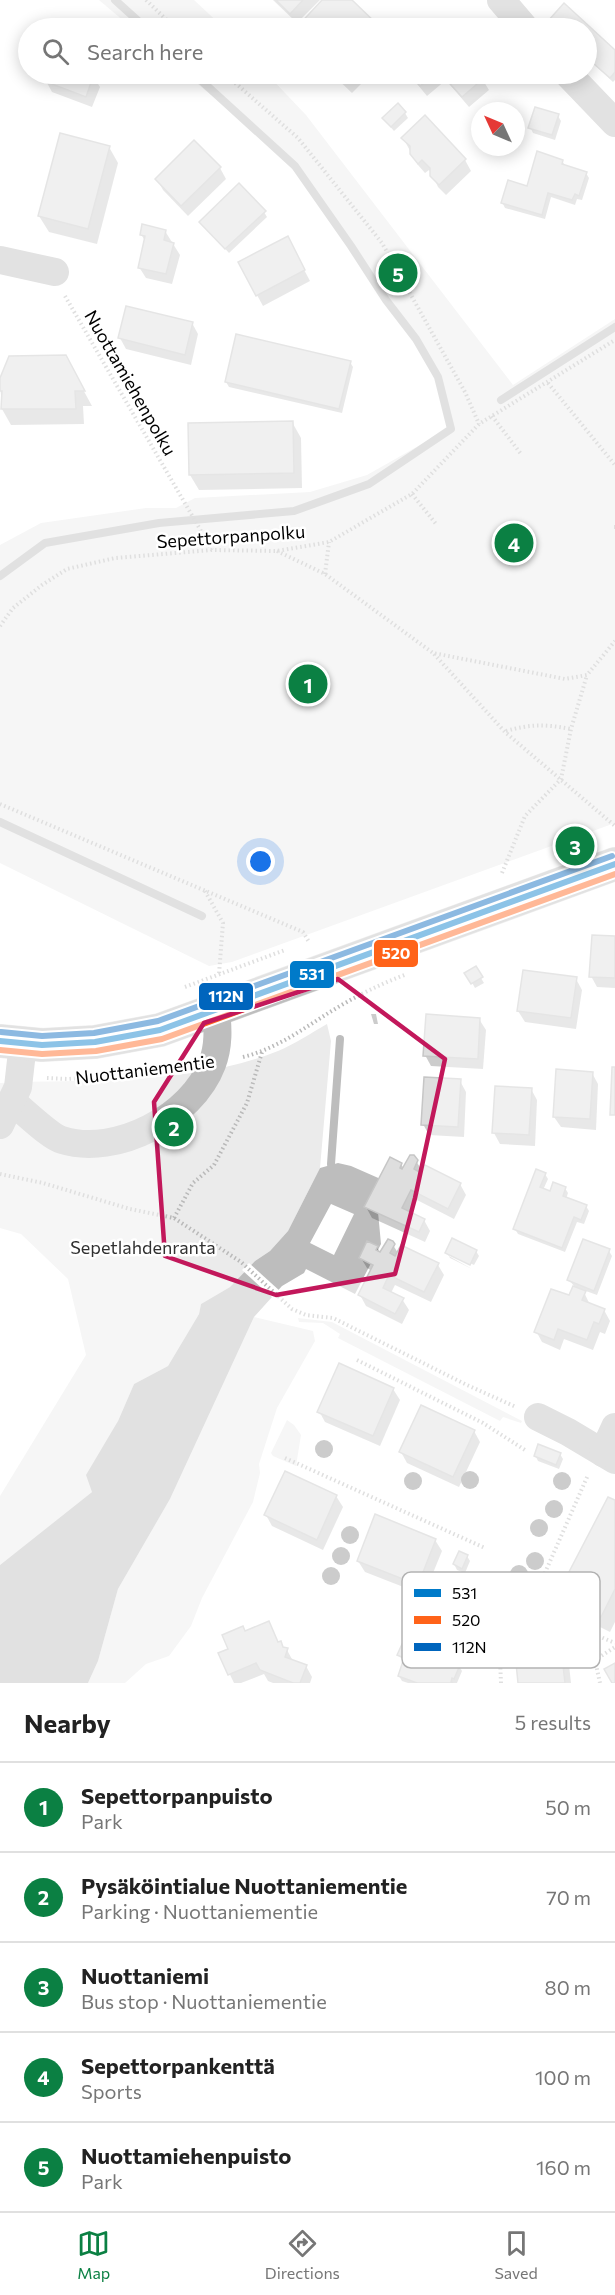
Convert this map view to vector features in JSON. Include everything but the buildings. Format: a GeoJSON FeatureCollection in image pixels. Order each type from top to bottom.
{"type":"FeatureCollection","features":[{"type":"Feature","properties":{"kind":"main road","name":"Nuottaniementie"},"geometry":{"type":"LineString","coordinates":[[11,1042],[42,1045],[95,1042],[160,1030],[615,864]]}},
{"type":"Feature","properties":{"kind":"street"},"geometry":{"type":"LineString","coordinates":[[501,0],[516,18]]}},
{"type":"Feature","properties":{"kind":"street"},"geometry":{"type":"LineString","coordinates":[[578,84],[615,123]]}},
{"type":"Feature","properties":{"kind":"street"},"geometry":{"type":"LineString","coordinates":[[0,260],[55,272]]}},
{"type":"Feature","properties":{"kind":"street"},"geometry":{"type":"LineString","coordinates":[[11,1042],[11,1101],[59,1140],[88,1145],[127,1138],[173,1115],[196,1093],[212,1064],[218,1035],[216,1010]]}},
{"type":"Feature","properties":{"kind":"street"},"geometry":{"type":"LineString","coordinates":[[538,1417],[606,1455],[615,1427]]}},
{"type":"Feature","properties":{"kind":"path"},"geometry":{"type":"LineString","coordinates":[[146,0],[165,18]]}},
{"type":"Feature","properties":{"kind":"path"},"geometry":{"type":"LineString","coordinates":[[236,84],[297,138],[382,243],[465,392],[479,424]]}},
{"type":"Feature","properties":{"kind":"path","name":"Nuottamiehenpolku"},"geometry":{"type":"LineString","coordinates":[[55,272],[68,304],[212,550]]}},
{"type":"Feature","properties":{"kind":"path","name":"Sepettorpanpolku"},"geometry":{"type":"LineString","coordinates":[[0,626],[13,608],[67,569],[115,558],[212,550],[277,551],[329,542],[412,494],[479,424],[615,340]]}},
{"type":"Feature","properties":{"kind":"path"},"geometry":{"type":"LineString","coordinates":[[548,383],[615,465]]}},
{"type":"Feature","properties":{"kind":"path"},"geometry":{"type":"LineString","coordinates":[[492,416],[521,454]]}},
{"type":"Feature","properties":{"kind":"path"},"geometry":{"type":"LineString","coordinates":[[412,494],[436,524]]}},
{"type":"Feature","properties":{"kind":"path"},"geometry":{"type":"LineString","coordinates":[[325,574],[329,542]]}},
{"type":"Feature","properties":{"kind":"path"},"geometry":{"type":"LineString","coordinates":[[277,551],[325,574],[433,653],[505,732],[615,826]]}},
{"type":"Feature","properties":{"kind":"path"},"geometry":{"type":"LineString","coordinates":[[502,873],[525,816],[561,779],[571,729],[587,675],[615,641]]}},
{"type":"Feature","properties":{"kind":"path"},"geometry":{"type":"LineString","coordinates":[[433,653],[565,679],[587,675]]}},
{"type":"Feature","properties":{"kind":"path"},"geometry":{"type":"LineString","coordinates":[[505,732],[530,725],[550,725],[571,729]]}},
{"type":"Feature","properties":{"kind":"path"},"geometry":{"type":"LineString","coordinates":[[0,804],[303,932],[309,942]]}},
{"type":"Feature","properties":{"kind":"path"},"geometry":{"type":"LineString","coordinates":[[204,890],[223,922],[219,974]]}},
{"type":"Feature","properties":{"kind":"path","name":"Nuottaniementie"},"geometry":{"type":"LineString","coordinates":[[11,1101],[68,1079],[177,1070],[262,1052],[280,1044],[346,1002],[415,970]]}},
{"type":"Feature","properties":{"kind":"path"},"geometry":{"type":"LineString","coordinates":[[174,1218],[193,1183],[214,1165],[247,1103],[262,1052]]}},
{"type":"Feature","properties":{"kind":"path"},"geometry":{"type":"LineString","coordinates":[[0,1174],[43,1183],[130,1209],[174,1218],[241,1262],[291,1309],[306,1315],[333,1318],[467,1385],[538,1417]]}},
{"type":"Feature","properties":{"kind":"path"},"geometry":{"type":"LineString","coordinates":[[357,1360],[483,1423],[525,1450]]}},
{"type":"Feature","properties":{"kind":"path"},"geometry":{"type":"LineString","coordinates":[[546,1572],[606,1455]]}},
{"type":"Feature","properties":{"kind":"path"},"geometry":{"type":"LineString","coordinates":[[285,1458],[485,1548]]}},
{"type":"Feature","properties":{"kind":"path"},"geometry":{"type":"LineString","coordinates":[[600,1638],[615,1645]]}},
{"type":"Feature","properties":{"kind":"path"},"geometry":{"type":"LineString","coordinates":[[600,1656],[615,1645]]}},
{"type":"Feature","properties":{"kind":"path"},"geometry":{"type":"LineString","coordinates":[[500,1668],[501,1683]]}},
{"type":"Feature","properties":{"kind":"path"},"geometry":{"type":"LineString","coordinates":[[597,1668],[600,1683]]}},
{"type":"Feature","properties":{"kind":"highlighted area"},"geometry":{"type":"Polygon","coordinates":[[[338,979],[445,1059],[415,1198],[395,1274],[276,1295],[165,1256],[154,1102],[204,1023],[338,979]]]}},
{"type":"Feature","properties":{"kind":"green space"},"geometry":{"type":"Polygon","coordinates":[[[99,0],[194,0],[213,18],[120,18],[99,0]]]}},
{"type":"Feature","properties":{"kind":"green space"},"geometry":{"type":"Polygon","coordinates":[[[198,84],[277,84],[306,115],[513,385],[615,319],[615,823],[232,962],[209,966],[0,863],[0,545],[41,523],[146,508],[176,508],[195,498],[310,492],[367,475],[450,428],[438,377],[416,339],[386,300],[295,166],[198,84]]]}},
{"type":"Feature","properties":{"kind":"green space","name":"Sepetlahdenranta"},"geometry":{"type":"Polygon","coordinates":[[[327,1024],[331,1041],[320,1168],[288,1231],[270,1251],[255,1261],[230,1287],[201,1304],[199,1314],[168,1366],[134,1384],[92,1492],[0,1565],[0,1496],[86,1355],[68,1279],[21,1234],[0,1228],[0,1083],[141,1078],[212,1070],[278,1051],[327,1024]]]}},
{"type":"Feature","properties":{"kind":"green space"},"geometry":{"type":"Polygon","coordinates":[[[254,1317],[313,1331],[315,1341],[277,1408],[259,1464],[260,1473],[253,1502],[202,1598],[191,1626],[169,1656],[146,1664],[125,1683],[88,1683],[98,1661],[118,1589],[170,1499],[254,1317]]]}},
{"type":"Feature","properties":{"kind":"green space"},"geometry":{"type":"Polygon","coordinates":[[[298,1318],[332,1322],[522,1421],[521,1423],[503,1417],[500,1421],[338,1338],[340,1334],[323,1323],[299,1322],[298,1318]]]}},
{"type":"Feature","properties":{"kind":"green space"},"geometry":{"type":"Polygon","coordinates":[[[287,1420],[301,1435],[296,1466],[271,1453],[287,1420]]]}},
{"type":"Feature","properties":{"kind":"shaded area"},"geometry":{"type":"Polygon","coordinates":[[[338,1163],[351,1166],[392,1184],[378,1212],[381,1244],[355,1294],[306,1269],[304,1273],[282,1286],[254,1317],[170,1499],[118,1589],[98,1661],[88,1683],[0,1683],[0,1565],[92,1492],[86,1475],[118,1421],[134,1384],[168,1366],[199,1314],[201,1304],[230,1287],[255,1261],[270,1251],[288,1231],[320,1168],[338,1163]],[[331,1204],[310,1243],[334,1255],[354,1214],[331,1204]]]}},
{"type":"Feature","properties":{"kind":"pier"},"geometry":{"type":"Polygon","coordinates":[[[249,1263],[281,1292],[274,1299],[242,1270],[249,1263]]]}},
{"type":"Feature","properties":{"kind":"waterway"},"geometry":{"type":"LineString","coordinates":[[115,0],[135,18]]}},
{"type":"Feature","properties":{"kind":"waterway"},"geometry":{"type":"LineString","coordinates":[[0,576],[45,543],[159,523],[294,511],[369,484],[451,429],[438,377],[416,339],[386,300],[295,166],[205,84]]}},
{"type":"Feature","properties":{"kind":"waterway"},"geometry":{"type":"LineString","coordinates":[[501,400],[615,327]]}},
{"type":"Feature","properties":{"kind":"waterway"},"geometry":{"type":"LineString","coordinates":[[0,822],[202,916]]}},
{"type":"Feature","properties":{"kind":"waterway"},"geometry":{"type":"LineString","coordinates":[[331,1164],[340,1039]]}},
{"type":"Feature","properties":{"kind":"transit line","name":"112N"},"geometry":{"type":"LineString","coordinates":[[1,1032],[42,1036],[94,1033],[158,1021],[612,856]]}},
{"type":"Feature","properties":{"kind":"transit line","name":"531"},"geometry":{"type":"LineString","coordinates":[[0,1041],[42,1045],[95,1042],[160,1030],[615,864]]}},
{"type":"Feature","properties":{"kind":"transit line","name":"520"},"geometry":{"type":"LineString","coordinates":[[0,1050],[42,1054],[96,1051],[162,1039],[615,874]]}},
{"type":"Feature","properties":{"kind":"place","name":"Nuottamiehenpuisto"},"geometry":{"type":"Point","coordinates":[398,273]}},
{"type":"Feature","properties":{"kind":"place","name":"Sepettorpankenttä"},"geometry":{"type":"Point","coordinates":[514,543]}},
{"type":"Feature","properties":{"kind":"place","name":"Sepettorpanpuisto"},"geometry":{"type":"Point","coordinates":[308,684]}},
{"type":"Feature","properties":{"kind":"place","name":"Nuottaniemi"},"geometry":{"type":"Point","coordinates":[575,846]}},
{"type":"Feature","properties":{"kind":"place","name":"Pysäköintialue Nuottaniementie"},"geometry":{"type":"Point","coordinates":[174,1127]}}]}
